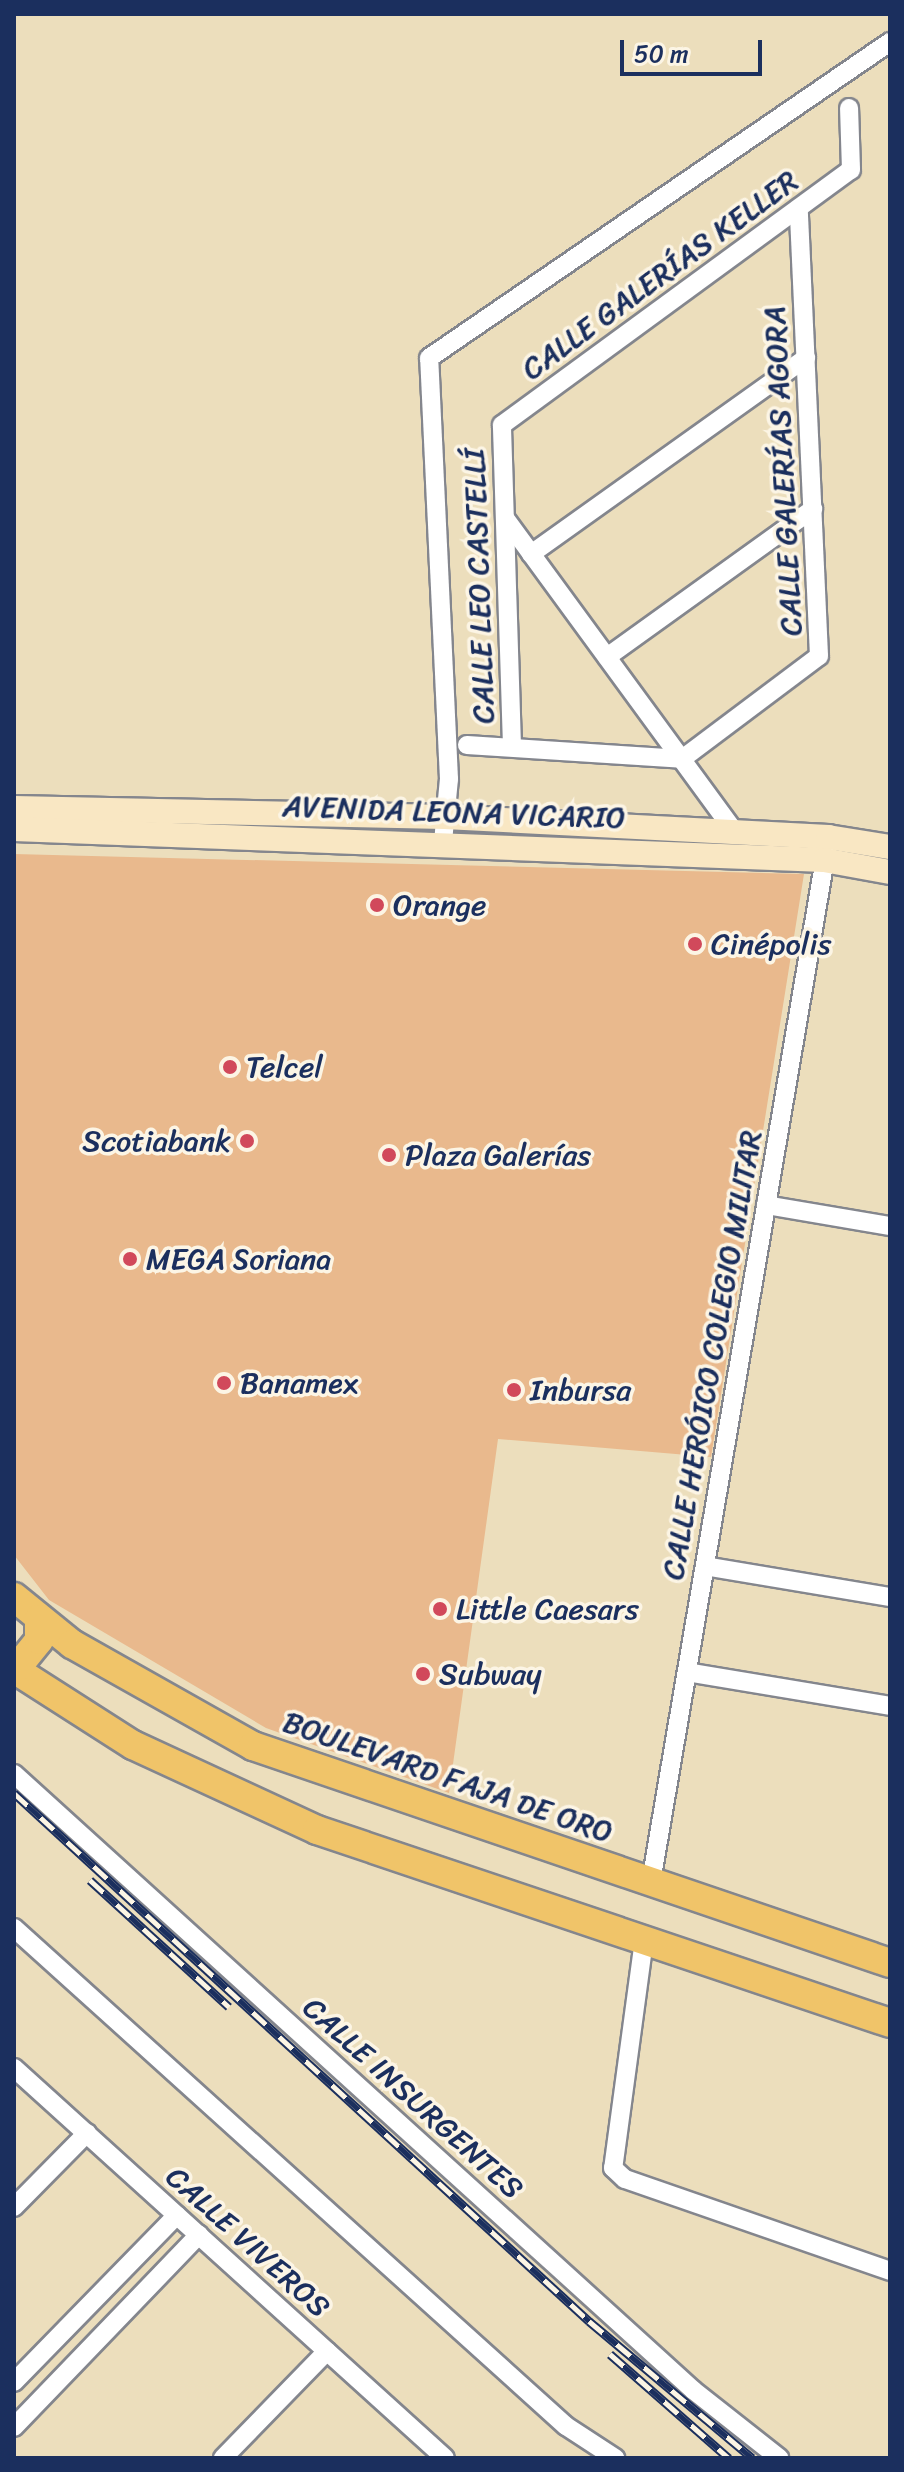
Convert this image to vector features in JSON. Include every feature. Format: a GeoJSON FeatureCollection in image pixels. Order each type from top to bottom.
{"type":"FeatureCollection","features":[{"type":"Feature","properties":{"kind":"main road","name":"BOULEVARD FAJA DE ORO"},"geometry":{"type":"LineString","coordinates":[[14,1597],[39,1619],[155,1696],[253,1746],[890,1963]]}},
{"type":"Feature","properties":{"kind":"main road"},"geometry":{"type":"LineString","coordinates":[[39,1619],[39,1640],[15,1669],[212,1787],[317,1830],[890,2023]]}},
{"type":"Feature","properties":{"kind":"street"},"geometry":{"type":"LineString","coordinates":[[443,842],[445,817],[429,358],[890,42]]}},
{"type":"Feature","properties":{"kind":"street","name":"CALLE GALERÍAS KELLER"},"geometry":{"type":"LineString","coordinates":[[502,425],[851,170],[849,108]]}},
{"type":"Feature","properties":{"kind":"street","name":"CALLE GALERÍAS AGORA"},"geometry":{"type":"LineString","coordinates":[[682,759],[819,656],[799,208]]}},
{"type":"Feature","properties":{"kind":"street"},"geometry":{"type":"LineString","coordinates":[[531,554],[806,358]]}},
{"type":"Feature","properties":{"kind":"street","name":"CALLE LEO CASTELLÍ"},"geometry":{"type":"LineString","coordinates":[[502,425],[512,746]]}},
{"type":"Feature","properties":{"kind":"street"},"geometry":{"type":"LineString","coordinates":[[607,657],[813,509]]}},
{"type":"Feature","properties":{"kind":"street"},"geometry":{"type":"LineString","coordinates":[[505,518],[735,832]]}},
{"type":"Feature","properties":{"kind":"street"},"geometry":{"type":"LineString","coordinates":[[467,745],[682,759]]}},
{"type":"Feature","properties":{"kind":"street","name":"AVENIDA LEONA VICARIO"},"geometry":{"type":"LineString","coordinates":[[14,808],[445,817],[735,832],[826,849],[890,872]]}},
{"type":"Feature","properties":{"kind":"street","name":"AVENIDA LEONA VICARIO"},"geometry":{"type":"LineString","coordinates":[[14,829],[443,842],[826,849],[890,847]]}},
{"type":"Feature","properties":{"kind":"street","name":"CALLE HERÓICO COLEGIO MILITAR"},"geometry":{"type":"LineString","coordinates":[[651,1882],[826,849]]}},
{"type":"Feature","properties":{"kind":"street"},"geometry":{"type":"LineString","coordinates":[[766,1205],[890,1226]]}},
{"type":"Feature","properties":{"kind":"street"},"geometry":{"type":"LineString","coordinates":[[705,1566],[890,1597]]}},
{"type":"Feature","properties":{"kind":"street"},"geometry":{"type":"LineString","coordinates":[[687,1672],[890,1706]]}},
{"type":"Feature","properties":{"kind":"street","name":"CALLE INSURGENTES"},"geometry":{"type":"LineString","coordinates":[[14,1774],[693,2390],[779,2458]]}},
{"type":"Feature","properties":{"kind":"street"},"geometry":{"type":"LineString","coordinates":[[14,1928],[601,2458]]}},
{"type":"Feature","properties":{"kind":"street"},"geometry":{"type":"LineString","coordinates":[[644,1940],[613,2168],[625,2179],[890,2271]]}},
{"type":"Feature","properties":{"kind":"street","name":"CALLE VIVEROS"},"geometry":{"type":"LineString","coordinates":[[14,2068],[439,2456]]}},
{"type":"Feature","properties":{"kind":"street"},"geometry":{"type":"LineString","coordinates":[[14,2207],[87,2133]]}},
{"type":"Feature","properties":{"kind":"street"},"geometry":{"type":"LineString","coordinates":[[14,2382],[177,2215]]}},
{"type":"Feature","properties":{"kind":"street"},"geometry":{"type":"LineString","coordinates":[[14,2427],[199,2235]]}},
{"type":"Feature","properties":{"kind":"street"},"geometry":{"type":"LineString","coordinates":[[223,2458],[327,2351]]}},
{"type":"Feature","properties":{"kind":"street"},"geometry":{"type":"LineString","coordinates":[[566,2426],[615,2458]]}},
{"type":"Feature","properties":{"kind":"building","name":"Plaza Galerías"},"geometry":{"type":"Polygon","coordinates":[[[14,854],[804,874],[711,1457],[498,1439],[449,1793],[266,1728],[49,1600],[14,1555],[14,854]]]}},
{"type":"Feature","properties":{"kind":"railway"},"geometry":{"type":"LineString","coordinates":[[14,1793],[589,2321],[752,2458]]}},
{"type":"Feature","properties":{"kind":"railway"},"geometry":{"type":"LineString","coordinates":[[90,1880],[229,2007]]}},
{"type":"Feature","properties":{"kind":"railway"},"geometry":{"type":"LineString","coordinates":[[610,2354],[729,2458]]}},
{"type":"Feature","properties":{"kind":"place","name":"Orange"},"geometry":{"type":"Point","coordinates":[377,905]}},
{"type":"Feature","properties":{"kind":"place","name":"Cinépolis"},"geometry":{"type":"Point","coordinates":[695,944]}},
{"type":"Feature","properties":{"kind":"place","name":"Telcel"},"geometry":{"type":"Point","coordinates":[230,1067]}},
{"type":"Feature","properties":{"kind":"place","name":"Scotiabank"},"geometry":{"type":"Point","coordinates":[247,1141]}},
{"type":"Feature","properties":{"kind":"place","name":"Plaza Galerías"},"geometry":{"type":"Point","coordinates":[389,1155]}},
{"type":"Feature","properties":{"kind":"place","name":"MEGA Soriana"},"geometry":{"type":"Point","coordinates":[130,1259]}},
{"type":"Feature","properties":{"kind":"place","name":"Banamex"},"geometry":{"type":"Point","coordinates":[224,1383]}},
{"type":"Feature","properties":{"kind":"place","name":"Inbursa"},"geometry":{"type":"Point","coordinates":[514,1390]}},
{"type":"Feature","properties":{"kind":"place","name":"Little Caesars"},"geometry":{"type":"Point","coordinates":[440,1609]}},
{"type":"Feature","properties":{"kind":"place","name":"Subway"},"geometry":{"type":"Point","coordinates":[423,1674]}}]}
